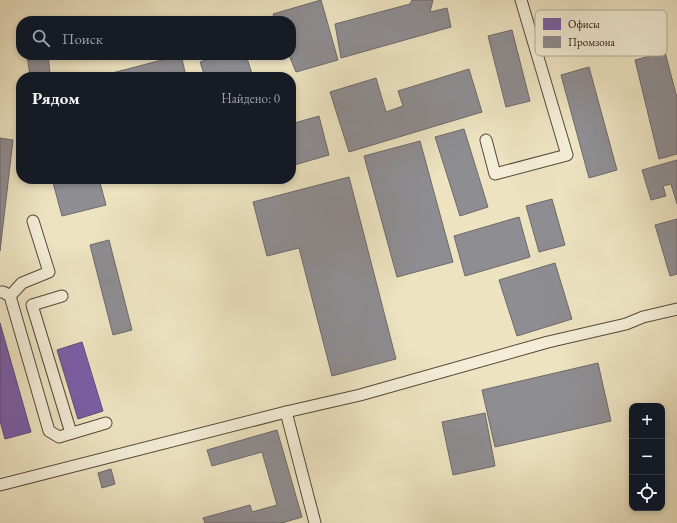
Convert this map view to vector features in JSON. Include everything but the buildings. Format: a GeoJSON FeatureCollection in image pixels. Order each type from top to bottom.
{"type":"FeatureCollection","features":[{"type":"Feature","properties":{"kind":"lane"},"geometry":{"type":"LineString","coordinates":[[521,0],[535,47]]}},
{"type":"Feature","properties":{"kind":"lane"},"geometry":{"type":"LineString","coordinates":[[486,140],[495,174],[567,155],[538,56]]}},
{"type":"Feature","properties":{"kind":"lane"},"geometry":{"type":"LineString","coordinates":[[33,221],[49,272],[22,283],[5,294],[48,431],[59,437],[106,423]]}},
{"type":"Feature","properties":{"kind":"lane"},"geometry":{"type":"LineString","coordinates":[[62,296],[32,305],[71,433]]}},
{"type":"Feature","properties":{"kind":"lane"},"geometry":{"type":"LineString","coordinates":[[0,485],[286,412],[360,395],[548,342],[626,324],[642,317],[677,309]]}},
{"type":"Feature","properties":{"kind":"lane"},"geometry":{"type":"LineString","coordinates":[[286,412],[315,523]]}}]}
